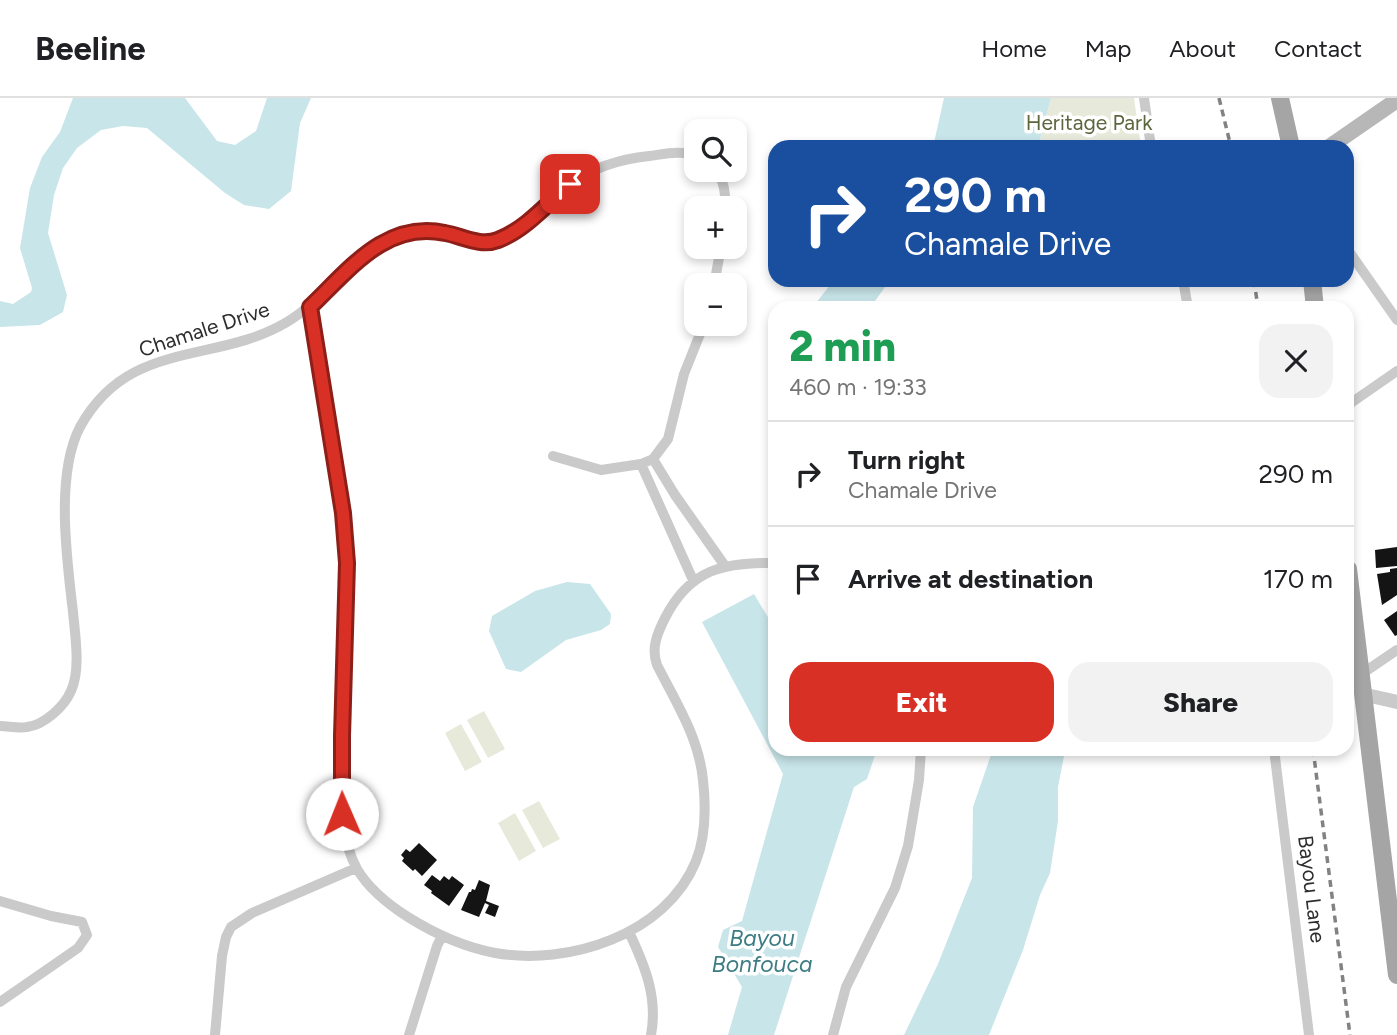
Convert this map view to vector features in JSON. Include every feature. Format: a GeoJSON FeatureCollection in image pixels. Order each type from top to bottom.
{"type":"FeatureCollection","features":[{"type":"Feature","properties":{"kind":"main road"},"geometry":{"type":"LineString","coordinates":[[1280,98],[1289,140]]}},
{"type":"Feature","properties":{"kind":"main road"},"geometry":{"type":"LineString","coordinates":[[1339,140],[1397,100]]}},
{"type":"Feature","properties":{"kind":"main road"},"geometry":{"type":"LineString","coordinates":[[1354,622],[1394,925],[1397,975]]}},
{"type":"Feature","properties":{"kind":"street"},"geometry":{"type":"LineString","coordinates":[[1144,98],[1150,140]]}},
{"type":"Feature","properties":{"kind":"street","name":"Chamale Drive"},"geometry":{"type":"LineString","coordinates":[[0,726],[27,727],[42,721],[61,707],[72,690],[77,650],[68,574],[65,500],[70,461],[79,429],[94,407],[116,385],[133,372],[156,362],[254,337],[284,323],[310,307],[360,257],[380,242],[407,232],[422,230],[444,232],[480,243],[496,242],[516,231],[570,184],[603,165],[631,158],[684,153]]}},
{"type":"Feature","properties":{"kind":"street"},"geometry":{"type":"LineString","coordinates":[[1354,259],[1397,320]]}},
{"type":"Feature","properties":{"kind":"street"},"geometry":{"type":"LineString","coordinates":[[310,307],[343,513],[347,563],[342,736],[342,814],[345,833],[356,868],[380,896],[401,913],[442,936],[499,953],[531,954],[582,948],[629,932],[656,913],[678,891],[695,862],[703,830],[703,779],[687,724],[657,665],[655,640],[673,602],[694,580],[725,566],[747,562],[768,563]]}},
{"type":"Feature","properties":{"kind":"street"},"geometry":{"type":"LineString","coordinates":[[553,456],[601,470],[641,464],[653,459],[668,439],[684,374],[699,336]]}},
{"type":"Feature","properties":{"kind":"street"},"geometry":{"type":"LineString","coordinates":[[1354,401],[1397,371]]}},
{"type":"Feature","properties":{"kind":"street"},"geometry":{"type":"LineString","coordinates":[[653,459],[725,566]]}},
{"type":"Feature","properties":{"kind":"street"},"geometry":{"type":"LineString","coordinates":[[641,464],[694,580]]}},
{"type":"Feature","properties":{"kind":"street"},"geometry":{"type":"LineString","coordinates":[[1360,675],[1397,650]]}},
{"type":"Feature","properties":{"kind":"street"},"geometry":{"type":"LineString","coordinates":[[1362,694],[1397,702]]}},
{"type":"Feature","properties":{"kind":"street"},"geometry":{"type":"LineString","coordinates":[[833,1035],[846,987],[895,888],[908,846],[921,756]]}},
{"type":"Feature","properties":{"kind":"street","name":"Bayou Lane"},"geometry":{"type":"LineString","coordinates":[[1276,756],[1309,1035]]}},
{"type":"Feature","properties":{"kind":"street"},"geometry":{"type":"LineString","coordinates":[[215,1035],[222,956],[231,927],[252,913],[356,868]]}},
{"type":"Feature","properties":{"kind":"street"},"geometry":{"type":"LineString","coordinates":[[0,901],[82,922],[87,935],[78,948],[0,1002]]}},
{"type":"Feature","properties":{"kind":"street"},"geometry":{"type":"LineString","coordinates":[[629,932],[649,980],[653,1001],[651,1035]]}},
{"type":"Feature","properties":{"kind":"street"},"geometry":{"type":"LineString","coordinates":[[409,1035],[442,936]]}},
{"type":"Feature","properties":{"kind":"green space","name":"Heritage Park"},"geometry":{"type":"Polygon","coordinates":[[[1051,98],[1134,98],[1140,140],[1040,140],[1051,98]]]}},
{"type":"Feature","properties":{"kind":"green space"},"geometry":{"type":"Polygon","coordinates":[[[484,711],[505,749],[488,758],[467,720],[484,711]]]}},
{"type":"Feature","properties":{"kind":"green space"},"geometry":{"type":"Polygon","coordinates":[[[461,724],[482,762],[465,771],[445,733],[461,724]]]}},
{"type":"Feature","properties":{"kind":"green space"},"geometry":{"type":"Polygon","coordinates":[[[539,801],[560,839],[543,848],[522,810],[539,801]]]}},
{"type":"Feature","properties":{"kind":"green space"},"geometry":{"type":"Polygon","coordinates":[[[515,813],[536,851],[519,861],[498,823],[515,813]]]}},
{"type":"Feature","properties":{"kind":"water"},"geometry":{"type":"Polygon","coordinates":[[[73,98],[185,98],[217,141],[235,145],[256,131],[267,98],[311,98],[300,123],[291,191],[269,209],[244,205],[225,193],[147,128],[123,126],[101,130],[77,148],[63,168],[54,195],[48,233],[67,295],[63,312],[40,325],[0,327],[0,301],[13,304],[31,292],[20,248],[30,188],[42,157],[60,132],[73,98]]]}},
{"type":"Feature","properties":{"kind":"water"},"geometry":{"type":"Polygon","coordinates":[[[944,98],[1051,98],[1040,140],[935,140],[944,98]]]}},
{"type":"Feature","properties":{"kind":"water"},"geometry":{"type":"Polygon","coordinates":[[[828,287],[885,287],[875,301],[818,301],[828,287]]]}},
{"type":"Feature","properties":{"kind":"water"},"geometry":{"type":"Polygon","coordinates":[[[567,582],[590,584],[611,614],[610,624],[601,630],[566,640],[521,672],[506,669],[489,631],[492,616],[535,591],[567,582]]]}},
{"type":"Feature","properties":{"kind":"water","name":"Bayou Bonfouca"},"geometry":{"type":"Polygon","coordinates":[[[754,594],[768,617],[768,746],[702,622],[754,594]]]}},
{"type":"Feature","properties":{"kind":"water","name":"Bayou Bonfouca"},"geometry":{"type":"Polygon","coordinates":[[[773,756],[875,756],[867,779],[854,787],[774,1035],[728,1035],[742,987],[718,947],[723,930],[742,921],[783,774],[773,756]]]}},
{"type":"Feature","properties":{"kind":"water"},"geometry":{"type":"Polygon","coordinates":[[[991,756],[1064,756],[1058,787],[1058,821],[1050,873],[989,1035],[904,1035],[938,964],[972,878],[973,807],[991,756]]]}},
{"type":"Feature","properties":{"kind":"building"},"geometry":{"type":"Polygon","coordinates":[[[1397,547],[1397,566],[1376,568],[1375,550],[1397,547]]]}},
{"type":"Feature","properties":{"kind":"building"},"geometry":{"type":"Polygon","coordinates":[[[1397,568],[1397,595],[1382,605],[1377,574],[1397,568]]]}},
{"type":"Feature","properties":{"kind":"building"},"geometry":{"type":"Polygon","coordinates":[[[1397,611],[1397,635],[1395,636],[1384,620],[1397,611]]]}},
{"type":"Feature","properties":{"kind":"building"},"geometry":{"type":"Polygon","coordinates":[[[419,843],[437,860],[422,876],[402,861],[404,858],[401,855],[406,849],[410,852],[419,843]]]}},
{"type":"Feature","properties":{"kind":"building"},"geometry":{"type":"Polygon","coordinates":[[[432,875],[440,881],[444,876],[449,880],[452,876],[464,885],[449,906],[424,885],[432,875]]]}},
{"type":"Feature","properties":{"kind":"building"},"geometry":{"type":"Polygon","coordinates":[[[479,880],[490,885],[486,901],[499,906],[495,917],[485,913],[489,905],[485,903],[479,917],[461,910],[469,892],[475,890],[479,880]]]}},
{"type":"Feature","properties":{"kind":"railway"},"geometry":{"type":"LineString","coordinates":[[1219,98],[1229,140]]}},
{"type":"Feature","properties":{"kind":"railway"},"geometry":{"type":"LineString","coordinates":[[1255,287],[1257,301]]}},
{"type":"Feature","properties":{"kind":"railway"},"geometry":{"type":"LineString","coordinates":[[1314,756],[1350,1035]]}},
{"type":"Feature","properties":{"kind":"route"},"geometry":{"type":"LineString","coordinates":[[342,814],[347,563],[343,513],[310,307],[360,257],[380,242],[407,232],[422,230],[444,232],[480,243],[496,242],[516,231],[570,184]]}}]}
